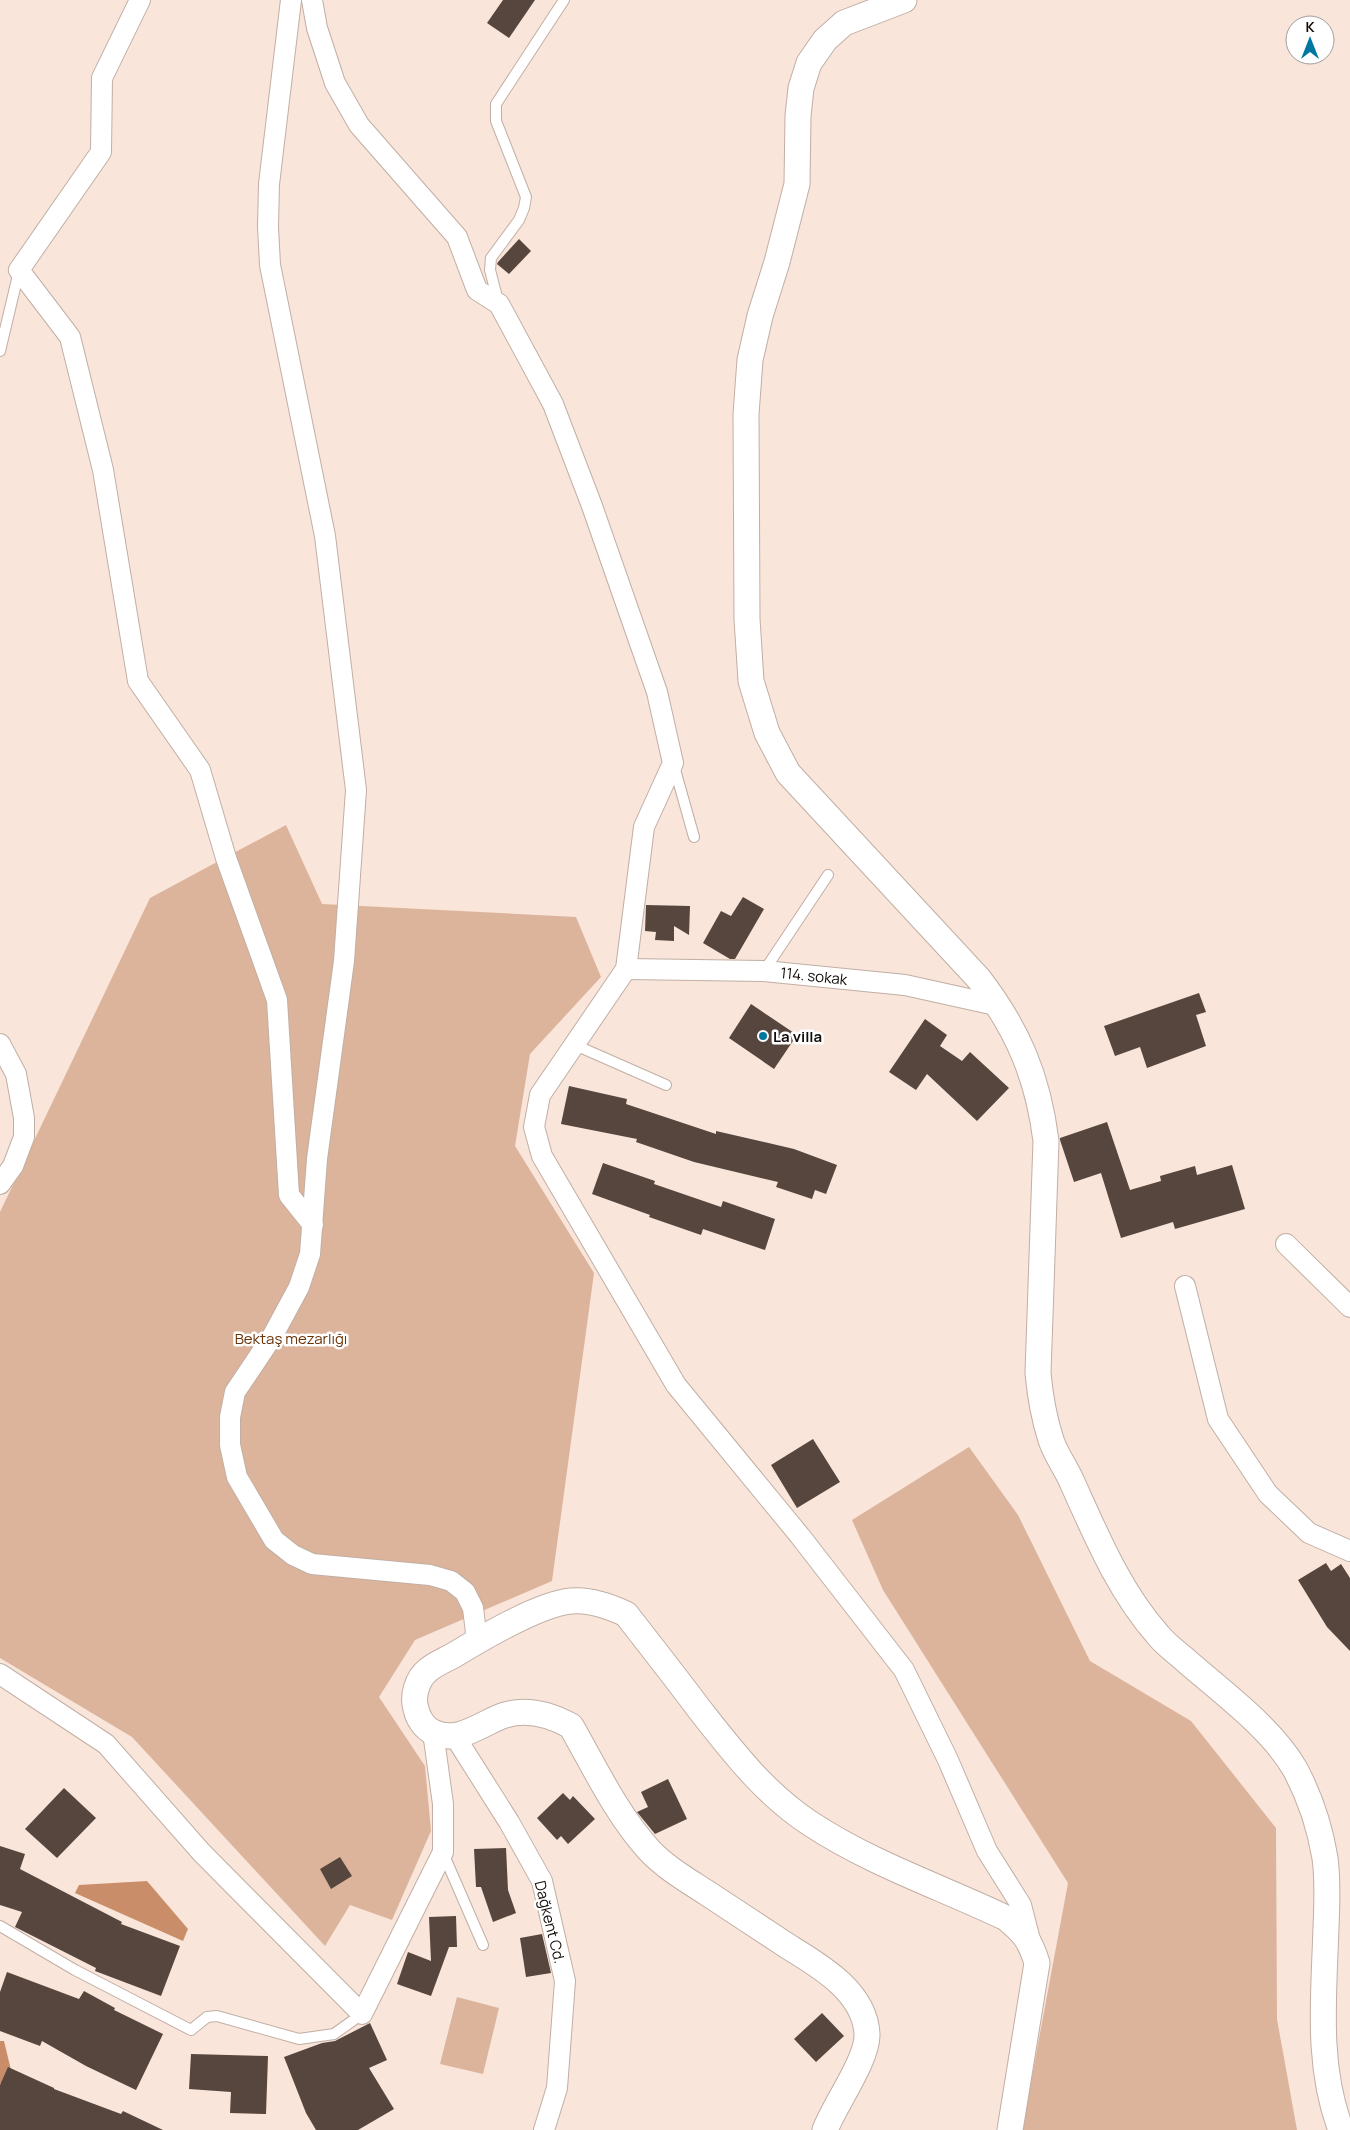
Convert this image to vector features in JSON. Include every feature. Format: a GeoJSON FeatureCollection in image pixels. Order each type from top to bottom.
{"type":"FeatureCollection","features":[{"type":"Feature","properties":{"kind":"street"},"geometry":{"type":"LineString","coordinates":[[140,0],[102,78],[102,152],[19,270],[70,337],[103,470],[138,681],[200,770],[226,858],[277,1000],[289,1195],[314,1225]]}},
{"type":"Feature","properties":{"kind":"street"},"geometry":{"type":"LineString","coordinates":[[291,0],[269,184],[268,227],[270,265],[325,536],[356,790],[344,961],[317,1159],[314,1225],[310,1254],[299,1287],[272,1337],[235,1392],[230,1417],[230,1445],[237,1477],[274,1540],[293,1555],[312,1564],[430,1575],[451,1581],[465,1592],[473,1608],[477,1641]]}},
{"type":"Feature","properties":{"kind":"street"},"geometry":{"type":"LineString","coordinates":[[312,0],[317,28],[335,83],[359,125],[457,236],[477,290],[499,304],[553,404],[592,506],[657,692],[673,763],[644,827],[626,969],[540,1095],[534,1127],[542,1156],[676,1385],[800,1536],[904,1670],[948,1760],[987,1852],[1021,1905],[1036,1963],[1010,2130]]}},
{"type":"Feature","properties":{"kind":"street"},"geometry":{"type":"LineString","coordinates":[[904,0],[844,22],[825,40],[810,64],[801,88],[798,116],[797,184],[777,262],[760,316],[750,360],[747,405],[747,619],[751,681],[767,733],[788,773],[979,978],[1000,1006],[1021,1045],[1034,1080],[1042,1111],[1046,1141],[1038,1373],[1041,1403],[1052,1442],[1089,1522],[1132,1599],[1158,1636],[1272,1737],[1294,1769],[1314,1811],[1325,1859],[1326,1910],[1323,2032],[1326,2074],[1333,2111],[1341,2130]]}},
{"type":"Feature","properties":{"kind":"street","name":"114. sokak"},"geometry":{"type":"LineString","coordinates":[[626,969],[764,971],[905,985],[1000,1006]]}},
{"type":"Feature","properties":{"kind":"street"},"geometry":{"type":"LineString","coordinates":[[0,1044],[16,1074],[24,1118],[24,1137],[13,1166],[0,1184]]}},
{"type":"Feature","properties":{"kind":"street"},"geometry":{"type":"LineString","coordinates":[[1286,1244],[1350,1307]]}},
{"type":"Feature","properties":{"kind":"street"},"geometry":{"type":"LineString","coordinates":[[1185,1286],[1218,1419],[1268,1494],[1310,1533],[1350,1551]]}},
{"type":"Feature","properties":{"kind":"street"},"geometry":{"type":"LineString","coordinates":[[825,2130],[864,2052],[867,2035],[865,2022],[858,2006],[846,1990],[819,1966],[674,1873],[651,1852],[632,1830],[571,1726],[550,1716],[522,1712],[506,1715],[465,1733],[444,1734],[423,1724],[414,1703],[415,1692],[420,1680],[427,1671],[477,1641],[549,1605],[572,1601],[600,1604],[626,1614],[745,1768],[810,1824],[886,1866],[1006,1918],[1021,1930],[1032,1944]]}},
{"type":"Feature","properties":{"kind":"street"},"geometry":{"type":"LineString","coordinates":[[0,1674],[106,1744],[202,1853],[362,2014],[443,1852],[444,1734]]}},
{"type":"Feature","properties":{"kind":"street","name":"Dağkent Cd."},"geometry":{"type":"LineString","coordinates":[[444,1734],[508,1822],[542,1882],[565,1982],[557,2088],[544,2130]]}},
{"type":"Feature","properties":{"kind":"lane"},"geometry":{"type":"LineString","coordinates":[[499,304],[490,270],[491,258],[519,220],[526,196],[496,121],[496,104],[564,0]]}},
{"type":"Feature","properties":{"kind":"lane"},"geometry":{"type":"LineString","coordinates":[[0,351],[19,270]]}},
{"type":"Feature","properties":{"kind":"lane"},"geometry":{"type":"LineString","coordinates":[[673,763],[694,837]]}},
{"type":"Feature","properties":{"kind":"lane"},"geometry":{"type":"LineString","coordinates":[[764,971],[828,875]]}},
{"type":"Feature","properties":{"kind":"lane"},"geometry":{"type":"LineString","coordinates":[[574,1045],[666,1085]]}},
{"type":"Feature","properties":{"kind":"lane"},"geometry":{"type":"LineString","coordinates":[[443,1852],[483,1945]]}},
{"type":"Feature","properties":{"kind":"lane"},"geometry":{"type":"LineString","coordinates":[[0,1926],[75,1970],[192,2030],[207,2017],[217,2016],[299,2039],[334,2034],[362,2014]]}},
{"type":"Feature","properties":{"kind":"green space","name":"Bektaş mezarlığı"},"geometry":{"type":"Polygon","coordinates":[[[286,825],[322,904],[576,917],[601,977],[530,1054],[515,1146],[594,1273],[552,1581],[415,1640],[379,1697],[425,1766],[431,1831],[392,1920],[350,1905],[325,1946],[132,1737],[0,1658],[0,1212],[150,898],[286,825]]]}},
{"type":"Feature","properties":{"kind":"green space"},"geometry":{"type":"Polygon","coordinates":[[[969,1447],[1018,1515],[1090,1661],[1191,1721],[1276,1828],[1277,2019],[1297,2130],[1022,2130],[1068,1883],[883,1590],[852,1520],[969,1447]]]}},
{"type":"Feature","properties":{"kind":"green space"},"geometry":{"type":"Polygon","coordinates":[[[457,1997],[499,2008],[483,2074],[440,2064],[457,1997]]]}},
{"type":"Feature","properties":{"kind":"shaded area"},"geometry":{"type":"Polygon","coordinates":[[[147,1881],[188,1929],[183,1941],[75,1893],[79,1885],[147,1881]]]}},
{"type":"Feature","properties":{"kind":"shaded area"},"geometry":{"type":"Polygon","coordinates":[[[0,2041],[4,2041],[11,2070],[3,2083],[0,2084],[0,2041]]]}},
{"type":"Feature","properties":{"kind":"building"},"geometry":{"type":"Polygon","coordinates":[[[503,0],[535,0],[509,38],[487,23],[503,0]]]}},
{"type":"Feature","properties":{"kind":"building"},"geometry":{"type":"Polygon","coordinates":[[[519,239],[531,251],[509,274],[497,264],[519,239]]]}},
{"type":"Feature","properties":{"kind":"building"},"geometry":{"type":"Polygon","coordinates":[[[743,897],[764,909],[735,959],[730,959],[703,943],[721,911],[731,916],[743,897]]]}},
{"type":"Feature","properties":{"kind":"building"},"geometry":{"type":"Polygon","coordinates":[[[646,905],[690,906],[689,935],[674,926],[674,941],[655,940],[656,932],[645,931],[646,905]]]}},
{"type":"Feature","properties":{"kind":"building"},"geometry":{"type":"Polygon","coordinates":[[[1199,993],[1206,1012],[1196,1015],[1206,1046],[1147,1068],[1140,1047],[1115,1056],[1104,1026],[1199,993]]]}},
{"type":"Feature","properties":{"kind":"building","name":"La villa"},"geometry":{"type":"Polygon","coordinates":[[[751,1004],[797,1035],[774,1069],[729,1038],[751,1004]]]}},
{"type":"Feature","properties":{"kind":"building"},"geometry":{"type":"Polygon","coordinates":[[[925,1019],[947,1035],[940,1046],[962,1061],[970,1052],[1009,1088],[977,1121],[927,1074],[916,1090],[889,1072],[925,1019]]]}},
{"type":"Feature","properties":{"kind":"building"},"geometry":{"type":"Polygon","coordinates":[[[569,1086],[627,1099],[626,1104],[716,1134],[716,1131],[794,1149],[837,1165],[826,1194],[815,1190],[812,1199],[776,1187],[778,1182],[694,1162],[636,1142],[637,1139],[561,1124],[569,1086]]]}},
{"type":"Feature","properties":{"kind":"building"},"geometry":{"type":"Polygon","coordinates":[[[1107,1122],[1130,1190],[1161,1181],[1160,1176],[1195,1166],[1197,1175],[1232,1165],[1245,1209],[1175,1229],[1173,1222],[1121,1238],[1101,1173],[1074,1182],[1060,1140],[1060,1138],[1107,1122]]]}},
{"type":"Feature","properties":{"kind":"building"},"geometry":{"type":"Polygon","coordinates":[[[603,1163],[655,1181],[654,1184],[721,1207],[723,1201],[775,1219],[765,1250],[703,1229],[701,1235],[592,1194],[603,1163]]]}},
{"type":"Feature","properties":{"kind":"building"},"geometry":{"type":"Polygon","coordinates":[[[813,1439],[840,1482],[797,1508],[771,1465],[813,1439]]]}},
{"type":"Feature","properties":{"kind":"building"},"geometry":{"type":"Polygon","coordinates":[[[1326,1563],[1331,1571],[1341,1564],[1350,1578],[1350,1651],[1327,1627],[1298,1580],[1326,1563]]]}},
{"type":"Feature","properties":{"kind":"building"},"geometry":{"type":"Polygon","coordinates":[[[668,1779],[687,1819],[655,1834],[637,1812],[648,1807],[641,1792],[668,1779]]]}},
{"type":"Feature","properties":{"kind":"building"},"geometry":{"type":"Polygon","coordinates":[[[64,1788],[96,1818],[57,1858],[25,1829],[64,1788]]]}},
{"type":"Feature","properties":{"kind":"building"},"geometry":{"type":"Polygon","coordinates":[[[563,1793],[570,1800],[573,1796],[595,1819],[568,1844],[561,1836],[557,1840],[537,1818],[563,1793]]]}},
{"type":"Feature","properties":{"kind":"building"},"geometry":{"type":"Polygon","coordinates":[[[0,1846],[25,1854],[20,1869],[122,1922],[121,1924],[180,1946],[161,1996],[95,1971],[96,1968],[15,1927],[22,1912],[0,1905],[0,1846]]]}},
{"type":"Feature","properties":{"kind":"building"},"geometry":{"type":"Polygon","coordinates":[[[506,1848],[508,1890],[516,1913],[493,1922],[481,1887],[476,1887],[474,1849],[506,1848]]]}},
{"type":"Feature","properties":{"kind":"building"},"geometry":{"type":"Polygon","coordinates":[[[340,1857],[352,1876],[331,1889],[320,1869],[340,1857]]]}},
{"type":"Feature","properties":{"kind":"building"},"geometry":{"type":"Polygon","coordinates":[[[456,1916],[457,1947],[449,1947],[431,1996],[397,1984],[408,1952],[431,1961],[429,1917],[456,1916]]]}},
{"type":"Feature","properties":{"kind":"building"},"geometry":{"type":"Polygon","coordinates":[[[542,1934],[551,1973],[526,1977],[520,1938],[542,1934]]]}},
{"type":"Feature","properties":{"kind":"building"},"geometry":{"type":"Polygon","coordinates":[[[7,1972],[79,1999],[84,1991],[115,2008],[114,2010],[163,2034],[136,2090],[86,2066],[42,2041],[40,2046],[0,2031],[0,1992],[7,1972]]]}},
{"type":"Feature","properties":{"kind":"building"},"geometry":{"type":"Polygon","coordinates":[[[822,2013],[844,2036],[816,2062],[794,2039],[822,2013]]]}},
{"type":"Feature","properties":{"kind":"building"},"geometry":{"type":"Polygon","coordinates":[[[370,2023],[387,2060],[369,2068],[394,2109],[358,2130],[316,2130],[306,2113],[284,2057],[322,2043],[335,2041],[370,2023]]]}},
{"type":"Feature","properties":{"kind":"building"},"geometry":{"type":"Polygon","coordinates":[[[191,2054],[268,2056],[266,2114],[230,2113],[231,2092],[189,2089],[191,2054]]]}},
{"type":"Feature","properties":{"kind":"building"},"geometry":{"type":"Polygon","coordinates":[[[8,2067],[54,2089],[121,2114],[123,2111],[163,2130],[0,2130],[0,2085],[8,2067]]]}},
{"type":"Feature","properties":{"kind":"place","name":"La villa"},"geometry":{"type":"Point","coordinates":[763,1036]}}]}
